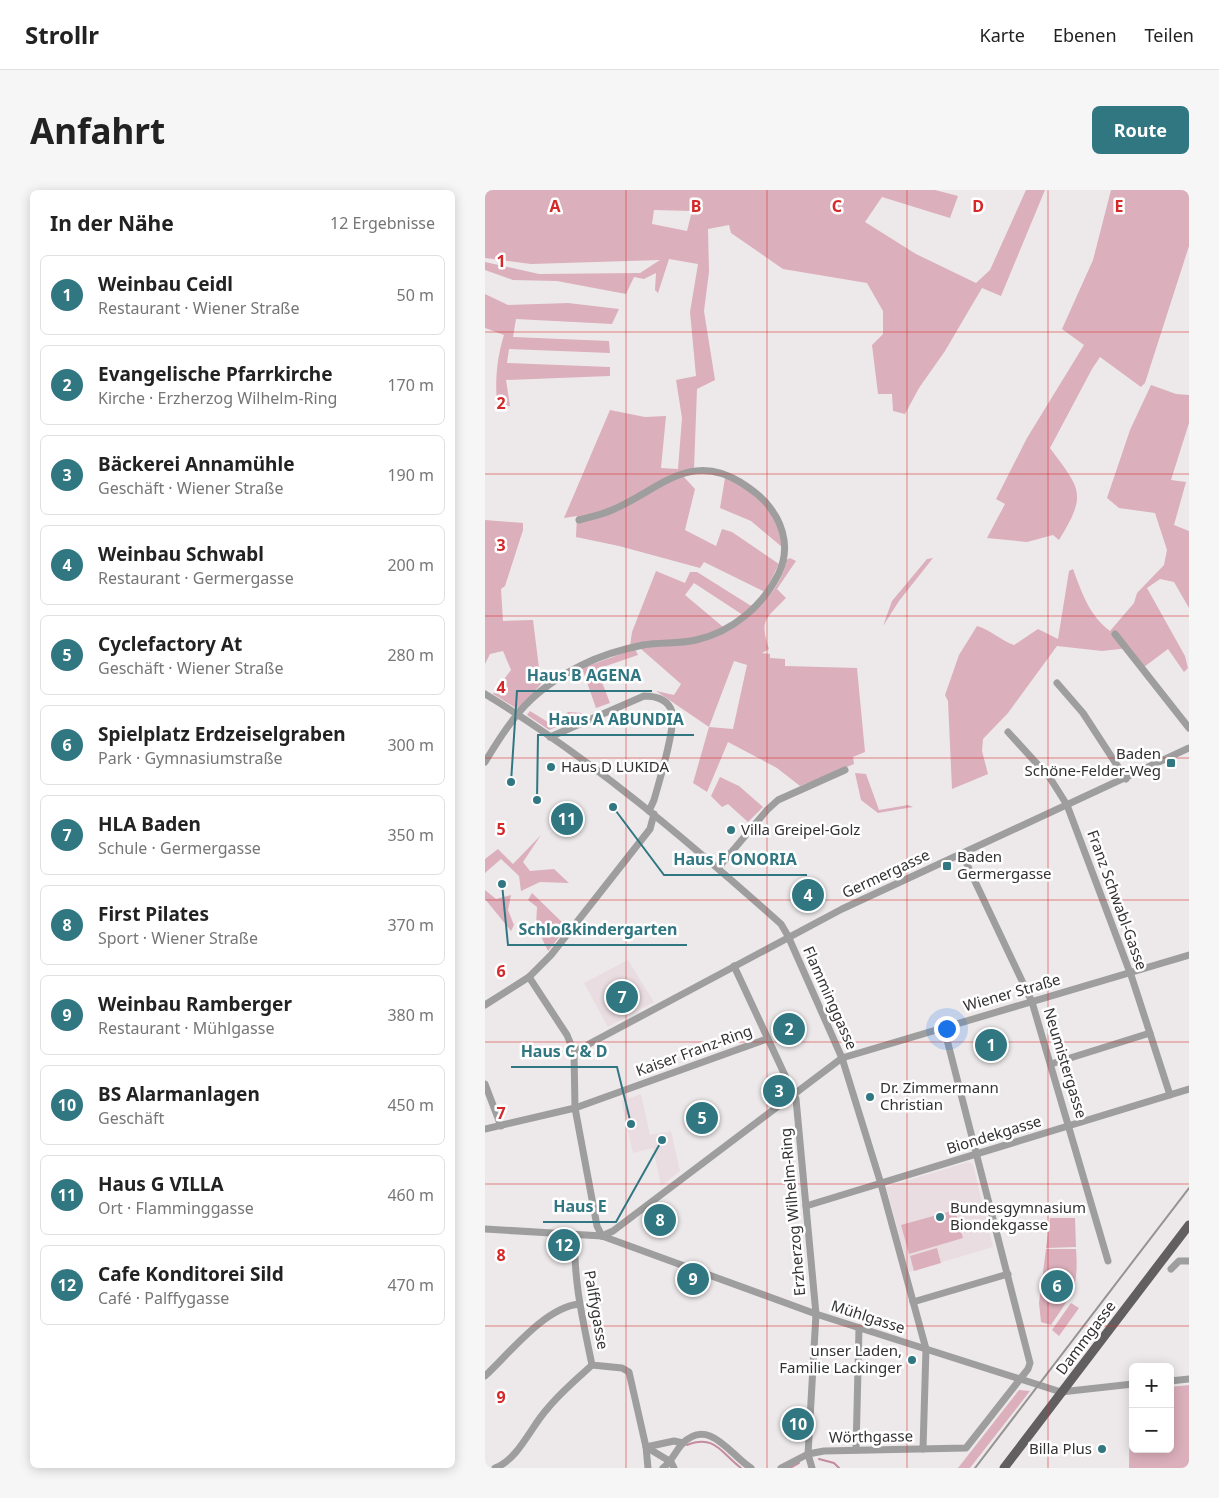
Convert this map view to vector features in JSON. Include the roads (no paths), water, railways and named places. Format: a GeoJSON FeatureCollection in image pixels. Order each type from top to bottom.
{"type":"FeatureCollection","features":[{"type":"Feature","properties":{"kind":"main road","name":"Dammgasse"},"geometry":{"type":"LineString","coordinates":[[1004,1468],[1189,1225]]}},
{"type":"Feature","properties":{"kind":"street"},"geometry":{"type":"LineString","coordinates":[[485,762],[517,714],[537,692],[583,664],[644,645],[695,640],[728,628],[747,615],[772,588],[784,554],[785,545],[781,528],[765,501],[735,479],[705,470],[688,471],[671,477],[613,510],[579,520]]}},
{"type":"Feature","properties":{"kind":"street"},"geometry":{"type":"LineString","coordinates":[[1115,634],[1189,728]]}},
{"type":"Feature","properties":{"kind":"street"},"geometry":{"type":"LineString","coordinates":[[1057,683],[1083,713],[1126,779]]}},
{"type":"Feature","properties":{"kind":"street","name":"Flamminggasse"},"geometry":{"type":"LineString","coordinates":[[485,694],[550,737],[652,813],[781,924],[788,936],[842,1058],[881,1184],[926,1349],[923,1449]]}},
{"type":"Feature","properties":{"kind":"street"},"geometry":{"type":"LineString","coordinates":[[485,1005],[529,977],[551,956],[650,829],[654,800],[673,717],[667,703],[656,696],[644,696],[550,737]]}},
{"type":"Feature","properties":{"kind":"street","name":"Franz Schwabl-Gasse"},"geometry":{"type":"LineString","coordinates":[[1008,732],[1050,778],[1067,805],[1130,972],[1170,1095]]}},
{"type":"Feature","properties":{"kind":"street","name":"Germergasse"},"geometry":{"type":"LineString","coordinates":[[574,1052],[788,936],[1189,748]]}},
{"type":"Feature","properties":{"kind":"street"},"geometry":{"type":"LineString","coordinates":[[718,868],[767,810],[778,800],[845,770]]}},
{"type":"Feature","properties":{"kind":"street","name":"Neumistergasse"},"geometry":{"type":"LineString","coordinates":[[962,854],[1033,1002],[1108,1261]]}},
{"type":"Feature","properties":{"kind":"street","name":"Wiener Straße"},"geometry":{"type":"LineString","coordinates":[[602,1236],[613,1231],[793,1093],[842,1058],[1189,955]]}},
{"type":"Feature","properties":{"kind":"street","name":"Erzherzog Wilhelm-Ring"},"geometry":{"type":"LineString","coordinates":[[734,966],[796,1098],[816,1314],[808,1454],[812,1468]]}},
{"type":"Feature","properties":{"kind":"street"},"geometry":{"type":"LineString","coordinates":[[529,977],[567,1035],[574,1052],[575,1108],[597,1226],[602,1236]]}},
{"type":"Feature","properties":{"kind":"street"},"geometry":{"type":"LineString","coordinates":[[944,1028],[1030,1363],[1021,1380]]}},
{"type":"Feature","properties":{"kind":"street"},"geometry":{"type":"LineString","coordinates":[[1051,1064],[1149,1033]]}},
{"type":"Feature","properties":{"kind":"street","name":"Kaiser Franz-Ring"},"geometry":{"type":"LineString","coordinates":[[485,1129],[575,1108],[767,1039]]}},
{"type":"Feature","properties":{"kind":"street"},"geometry":{"type":"LineString","coordinates":[[485,1084],[501,1126]]}},
{"type":"Feature","properties":{"kind":"street","name":"Biondekgasse"},"geometry":{"type":"LineString","coordinates":[[807,1206],[1189,1089]]}},
{"type":"Feature","properties":{"kind":"street","name":"Mühlgasse"},"geometry":{"type":"LineString","coordinates":[[485,1229],[602,1236],[816,1314],[1061,1392],[1129,1384]]}},
{"type":"Feature","properties":{"kind":"street","name":"Palffygasse"},"geometry":{"type":"LineString","coordinates":[[575,1235],[574,1257],[579,1304],[592,1365],[622,1368],[629,1372],[646,1447],[648,1468]]}},
{"type":"Feature","properties":{"kind":"street"},"geometry":{"type":"LineString","coordinates":[[1171,1270],[1179,1261],[1189,1261]]}},
{"type":"Feature","properties":{"kind":"street"},"geometry":{"type":"LineString","coordinates":[[913,1302],[1008,1274]]}},
{"type":"Feature","properties":{"kind":"street"},"geometry":{"type":"LineString","coordinates":[[485,1376],[538,1324],[560,1309],[579,1304]]}},
{"type":"Feature","properties":{"kind":"street"},"geometry":{"type":"LineString","coordinates":[[856,1450],[859,1328]]}},
{"type":"Feature","properties":{"kind":"street"},"geometry":{"type":"LineString","coordinates":[[495,1468],[502,1465],[512,1456],[548,1407],[592,1365]]}},
{"type":"Feature","properties":{"kind":"street"},"geometry":{"type":"LineString","coordinates":[[1174,1381],[1189,1379]]}},
{"type":"Feature","properties":{"kind":"street","name":"Wörthgasse"},"geometry":{"type":"LineString","coordinates":[[781,1468],[808,1454],[856,1450],[966,1448],[1021,1380]]}},
{"type":"Feature","properties":{"kind":"street"},"geometry":{"type":"LineString","coordinates":[[646,1447],[674,1442],[683,1443],[696,1436],[708,1435],[719,1440],[751,1468]]}},
{"type":"Feature","properties":{"kind":"street"},"geometry":{"type":"LineString","coordinates":[[663,1468],[672,1465],[683,1443]]}},
{"type":"Feature","properties":{"kind":"street"},"geometry":{"type":"LineString","coordinates":[[646,1447],[672,1465]]}},
{"type":"Feature","properties":{"kind":"waterway"},"geometry":{"type":"LineString","coordinates":[[687,1445],[697,1442],[711,1443],[723,1451],[741,1468]]}},
{"type":"Feature","properties":{"kind":"waterway"},"geometry":{"type":"LineString","coordinates":[[819,1459],[834,1463],[839,1468]]}},
{"type":"Feature","properties":{"kind":"waterway"},"geometry":{"type":"LineString","coordinates":[[790,1468],[799,1463]]}},
{"type":"Feature","properties":{"kind":"railway"},"geometry":{"type":"LineString","coordinates":[[975,1468],[1189,1188]]}},
{"type":"Feature","properties":{"kind":"place","name":"Baden Schöne-Felder-Weg"},"geometry":{"type":"Point","coordinates":[1171,763]}},
{"type":"Feature","properties":{"kind":"place","name":"Haus D LUKIDA"},"geometry":{"type":"Point","coordinates":[551,767]}},
{"type":"Feature","properties":{"kind":"place","name":"Haus B AGENA"},"geometry":{"type":"Point","coordinates":[511,782]}},
{"type":"Feature","properties":{"kind":"place","name":"Haus A ABUNDIA"},"geometry":{"type":"Point","coordinates":[537,800]}},
{"type":"Feature","properties":{"kind":"place","name":"Haus F ONORIA"},"geometry":{"type":"Point","coordinates":[613,807]}},
{"type":"Feature","properties":{"kind":"place","name":"Haus G VILLA"},"geometry":{"type":"Point","coordinates":[567,819]}},
{"type":"Feature","properties":{"kind":"place","name":"Villa Greipel-Golz"},"geometry":{"type":"Point","coordinates":[731,830]}},
{"type":"Feature","properties":{"kind":"place","name":"Baden Germergasse"},"geometry":{"type":"Point","coordinates":[947,866]}},
{"type":"Feature","properties":{"kind":"place","name":"Schloßkindergarten"},"geometry":{"type":"Point","coordinates":[502,884]}},
{"type":"Feature","properties":{"kind":"place","name":"Weinbau Schwabl"},"geometry":{"type":"Point","coordinates":[808,895]}},
{"type":"Feature","properties":{"kind":"place","name":"HLA Baden"},"geometry":{"type":"Point","coordinates":[622,997]}},
{"type":"Feature","properties":{"kind":"place","name":"Evangelische Pfarrkirche"},"geometry":{"type":"Point","coordinates":[789,1029]}},
{"type":"Feature","properties":{"kind":"place","name":"Weinbau Ceidl"},"geometry":{"type":"Point","coordinates":[991,1045]}},
{"type":"Feature","properties":{"kind":"place","name":"Bäckerei Annamühle"},"geometry":{"type":"Point","coordinates":[779,1091]}},
{"type":"Feature","properties":{"kind":"place","name":"Dr. Zimmermann Christian"},"geometry":{"type":"Point","coordinates":[870,1097]}},
{"type":"Feature","properties":{"kind":"place","name":"Cyclefactory At"},"geometry":{"type":"Point","coordinates":[702,1118]}},
{"type":"Feature","properties":{"kind":"place","name":"Haus C & D"},"geometry":{"type":"Point","coordinates":[631,1124]}},
{"type":"Feature","properties":{"kind":"place","name":"Haus E"},"geometry":{"type":"Point","coordinates":[662,1140]}},
{"type":"Feature","properties":{"kind":"place","name":"Bundesgymnasium Biondekgasse"},"geometry":{"type":"Point","coordinates":[940,1217]}},
{"type":"Feature","properties":{"kind":"place","name":"First Pilates"},"geometry":{"type":"Point","coordinates":[660,1220]}},
{"type":"Feature","properties":{"kind":"place","name":"Cafe Konditorei Sild"},"geometry":{"type":"Point","coordinates":[564,1245]}},
{"type":"Feature","properties":{"kind":"place","name":"Weinbau Ramberger"},"geometry":{"type":"Point","coordinates":[693,1279]}},
{"type":"Feature","properties":{"kind":"place","name":"Spielplatz Erdzeiselgraben"},"geometry":{"type":"Point","coordinates":[1057,1286]}},
{"type":"Feature","properties":{"kind":"place","name":"unser Laden, Familie Lackinger"},"geometry":{"type":"Point","coordinates":[912,1360]}},
{"type":"Feature","properties":{"kind":"place","name":"BS Alarmanlagen"},"geometry":{"type":"Point","coordinates":[798,1424]}},
{"type":"Feature","properties":{"kind":"place","name":"Billa Plus"},"geometry":{"type":"Point","coordinates":[1102,1449]}}]}
